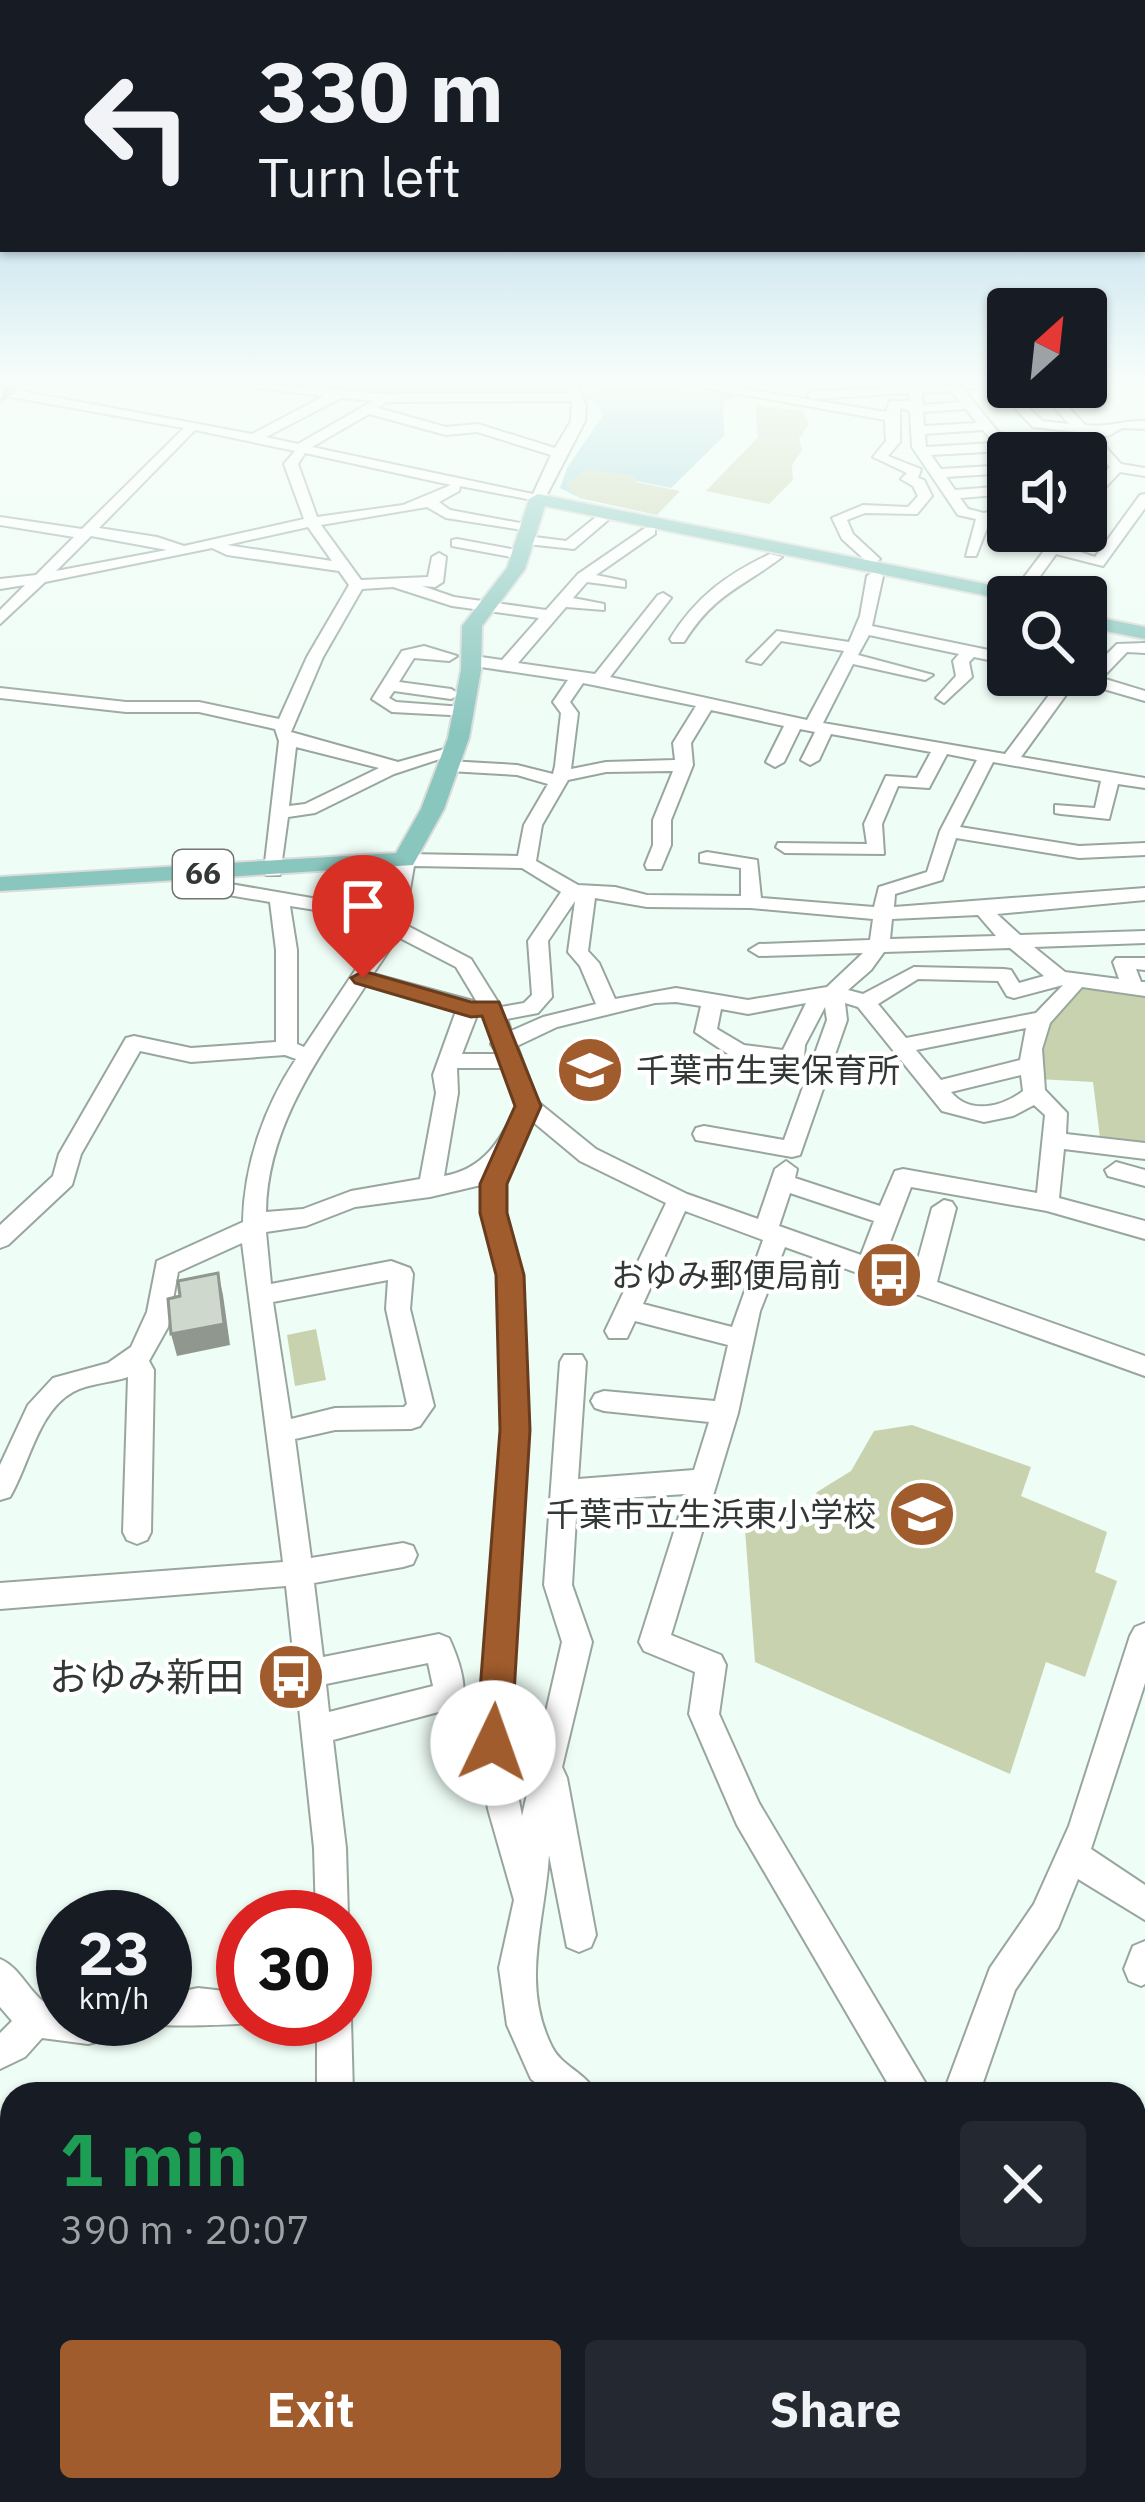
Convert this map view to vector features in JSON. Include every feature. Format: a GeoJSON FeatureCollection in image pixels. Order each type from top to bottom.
{"type":"FeatureCollection","features":[{"type":"Feature","properties":{"kind":"main road"},"geometry":{"type":"LineString","coordinates":[[537,503],[775,557],[871,570],[987,599]]}},
{"type":"Feature","properties":{"kind":"main road"},"geometry":{"type":"LineString","coordinates":[[405,860],[438,799],[450,759],[457,703],[474,661],[481,611],[524,548],[537,503]]}},
{"type":"Feature","properties":{"kind":"main road"},"geometry":{"type":"LineString","coordinates":[[537,503],[987,591]]}},
{"type":"Feature","properties":{"kind":"main road"},"geometry":{"type":"LineString","coordinates":[[1107,615],[1145,623]]}},
{"type":"Feature","properties":{"kind":"main road"},"geometry":{"type":"LineString","coordinates":[[1107,625],[1145,633]]}},
{"type":"Feature","properties":{"kind":"main road","name":"66"},"geometry":{"type":"LineString","coordinates":[[0,884],[206,874],[275,884],[405,860]]}},
{"type":"Feature","properties":{"kind":"street"},"geometry":{"type":"LineString","coordinates":[[0,619],[117,502]]}},
{"type":"Feature","properties":{"kind":"street"},"geometry":{"type":"LineString","coordinates":[[305,502],[312,522],[357,585]]}},
{"type":"Feature","properties":{"kind":"street"},"geometry":{"type":"LineString","coordinates":[[441,514],[447,502]]}},
{"type":"Feature","properties":{"kind":"street"},"geometry":{"type":"LineString","coordinates":[[0,584],[40,580],[312,522],[441,514],[474,502]]}},
{"type":"Feature","properties":{"kind":"street"},"geometry":{"type":"LineString","coordinates":[[529,502],[537,503]]}},
{"type":"Feature","properties":{"kind":"street"},"geometry":{"type":"LineString","coordinates":[[531,502],[537,503]]}},
{"type":"Feature","properties":{"kind":"street"},"geometry":{"type":"LineString","coordinates":[[810,760],[819,727],[875,600],[873,559],[848,536],[839,518],[872,508],[912,511],[920,502]]}},
{"type":"Feature","properties":{"kind":"street"},"geometry":{"type":"LineString","coordinates":[[957,502],[963,512],[987,518]]}},
{"type":"Feature","properties":{"kind":"street"},"geometry":{"type":"LineString","coordinates":[[1107,549],[1142,502]]}},
{"type":"Feature","properties":{"kind":"street"},"geometry":{"type":"LineString","coordinates":[[441,514],[524,548]]}},
{"type":"Feature","properties":{"kind":"street"},"geometry":{"type":"LineString","coordinates":[[983,517],[987,516]]}},
{"type":"Feature","properties":{"kind":"street"},"geometry":{"type":"LineString","coordinates":[[971,553],[983,517]]}},
{"type":"Feature","properties":{"kind":"street"},"geometry":{"type":"LineString","coordinates":[[463,550],[568,546],[601,520]]}},
{"type":"Feature","properties":{"kind":"street"},"geometry":{"type":"LineString","coordinates":[[0,521],[157,541],[184,551]]}},
{"type":"Feature","properties":{"kind":"street"},"geometry":{"type":"LineString","coordinates":[[508,664],[584,577],[650,530]]}},
{"type":"Feature","properties":{"kind":"street"},"geometry":{"type":"LineString","coordinates":[[215,544],[227,551],[346,568]]}},
{"type":"Feature","properties":{"kind":"street"},"geometry":{"type":"LineString","coordinates":[[482,566],[524,548]]}},
{"type":"Feature","properties":{"kind":"street"},"geometry":{"type":"LineString","coordinates":[[1082,552],[1097,562],[1104,552]]}},
{"type":"Feature","properties":{"kind":"street"},"geometry":{"type":"LineString","coordinates":[[357,585],[435,582],[431,556]]}},
{"type":"Feature","properties":{"kind":"street"},"geometry":{"type":"LineString","coordinates":[[637,627],[681,632],[711,595],[775,557]]}},
{"type":"Feature","properties":{"kind":"street"},"geometry":{"type":"LineString","coordinates":[[584,577],[620,584]]}},
{"type":"Feature","properties":{"kind":"street"},"geometry":{"type":"LineString","coordinates":[[394,582],[481,611]]}},
{"type":"Feature","properties":{"kind":"street"},"geometry":{"type":"LineString","coordinates":[[297,1052],[282,1006],[286,925],[275,884],[286,732],[294,694],[321,639],[357,585]]}},
{"type":"Feature","properties":{"kind":"street"},"geometry":{"type":"LineString","coordinates":[[599,680],[663,598]]}},
{"type":"Feature","properties":{"kind":"street"},"geometry":{"type":"LineString","coordinates":[[560,601],[599,607]]}},
{"type":"Feature","properties":{"kind":"street"},"geometry":{"type":"LineString","coordinates":[[440,613],[547,615]]}},
{"type":"Feature","properties":{"kind":"street"},"geometry":{"type":"LineString","coordinates":[[864,629],[987,654]]}},
{"type":"Feature","properties":{"kind":"street"},"geometry":{"type":"LineString","coordinates":[[755,661],[777,636],[925,675]]}},
{"type":"Feature","properties":{"kind":"street"},"geometry":{"type":"LineString","coordinates":[[1107,658],[1123,647],[1145,648]]}},
{"type":"Feature","properties":{"kind":"street"},"geometry":{"type":"LineString","coordinates":[[944,698],[964,677],[962,662],[972,650]]}},
{"type":"Feature","properties":{"kind":"street"},"geometry":{"type":"LineString","coordinates":[[449,656],[414,651],[389,685],[457,703]]}},
{"type":"Feature","properties":{"kind":"street"},"geometry":{"type":"LineString","coordinates":[[474,661],[599,680],[700,706],[1145,783]]}},
{"type":"Feature","properties":{"kind":"street"},"geometry":{"type":"LineString","coordinates":[[579,677],[561,702],[570,713],[560,778],[536,811],[527,862],[536,872],[585,897],[578,952],[589,963],[609,1010]]}},
{"type":"Feature","properties":{"kind":"street"},"geometry":{"type":"LineString","coordinates":[[1107,684],[1145,696]]}},
{"type":"Feature","properties":{"kind":"street"},"geometry":{"type":"LineString","coordinates":[[654,865],[662,845],[662,820],[684,766],[682,743],[712,686]]}},
{"type":"Feature","properties":{"kind":"street"},"geometry":{"type":"LineString","coordinates":[[0,693],[126,707],[199,707],[398,767]]}},
{"type":"Feature","properties":{"kind":"street"},"geometry":{"type":"LineString","coordinates":[[712,1001],[706,1032],[740,1051],[793,1058],[794,1046],[827,993],[864,966],[879,945],[886,891],[935,876],[949,831],[999,759],[1060,696]]}},
{"type":"Feature","properties":{"kind":"street"},"geometry":{"type":"LineString","coordinates":[[775,762],[794,723]]}},
{"type":"Feature","properties":{"kind":"street"},"geometry":{"type":"LineString","coordinates":[[785,847],[877,850],[873,824],[892,780],[923,784],[942,748]]}},
{"type":"Feature","properties":{"kind":"street"},"geometry":{"type":"LineString","coordinates":[[280,813],[309,809],[398,767],[450,759],[560,778],[606,767],[684,766]]}},
{"type":"Feature","properties":{"kind":"street"},"geometry":{"type":"LineString","coordinates":[[1064,769],[1059,801],[1103,815],[1111,777]]}},
{"type":"Feature","properties":{"kind":"street"},"geometry":{"type":"LineString","coordinates":[[949,831],[1079,852],[1145,849]]}},
{"type":"Feature","properties":{"kind":"street"},"geometry":{"type":"LineString","coordinates":[[707,858],[750,864],[751,902]]}},
{"type":"Feature","properties":{"kind":"street"},"geometry":{"type":"LineString","coordinates":[[339,908],[405,860],[527,862]]}},
{"type":"Feature","properties":{"kind":"street"},"geometry":{"type":"LineString","coordinates":[[331,1890],[298,1573],[253,1226],[262,1156],[297,1052],[363,978],[394,927],[405,860]]}},
{"type":"Feature","properties":{"kind":"street"},"geometry":{"type":"LineString","coordinates":[[275,884],[394,927],[464,963],[528,1106],[588,1155],[680,1200],[1145,1366]]}},
{"type":"Feature","properties":{"kind":"street"},"geometry":{"type":"LineString","coordinates":[[572,891],[615,892],[646,902],[751,902],[791,910],[1087,909],[1145,894]]}},
{"type":"Feature","properties":{"kind":"street"},"geometry":{"type":"LineString","coordinates":[[430,1189],[449,1061],[464,1015],[531,1008],[542,997],[538,941],[572,891]]}},
{"type":"Feature","properties":{"kind":"street"},"geometry":{"type":"LineString","coordinates":[[983,908],[994,924],[1067,980],[1068,996],[1043,1018],[1030,1044],[1034,1093],[1056,1113],[1046,1203]]}},
{"type":"Feature","properties":{"kind":"street"},"geometry":{"type":"LineString","coordinates":[[759,950],[1145,937]]}},
{"type":"Feature","properties":{"kind":"street"},"geometry":{"type":"LineString","coordinates":[[1139,988],[1123,962],[1145,964]]}},
{"type":"Feature","properties":{"kind":"street"},"geometry":{"type":"LineString","coordinates":[[865,1002],[914,973],[1004,975],[1014,991],[1067,980],[1139,988]]}},
{"type":"Feature","properties":{"kind":"street"},"geometry":{"type":"LineString","coordinates":[[363,978],[486,1011]]}},
{"type":"Feature","properties":{"kind":"street"},"geometry":{"type":"LineString","coordinates":[[449,1061],[506,1052],[550,1022],[655,996],[748,1007],[827,993],[865,1002],[933,1088],[965,1113],[995,1115],[1024,1104],[1034,1093]]}},
{"type":"Feature","properties":{"kind":"street"},"geometry":{"type":"LineString","coordinates":[[827,993],[837,1020],[781,1182],[725,1413],[654,1642],[711,1665],[704,1714],[748,1814],[907,2082]]}},
{"type":"Feature","properties":{"kind":"street"},"geometry":{"type":"LineString","coordinates":[[902,1046],[1043,1018]]}},
{"type":"Feature","properties":{"kind":"street"},"geometry":{"type":"LineString","coordinates":[[0,1239],[64,1179],[70,1154],[134,1043],[191,1055],[297,1052]]}},
{"type":"Feature","properties":{"kind":"street"},"geometry":{"type":"LineString","coordinates":[[933,1088],[1031,1065]]}},
{"type":"Feature","properties":{"kind":"street"},"geometry":{"type":"LineString","coordinates":[[528,1106],[494,1184],[493,1213],[510,1275],[515,1430],[493,1743],[504,1809],[530,1900]]}},
{"type":"Feature","properties":{"kind":"street"},"geometry":{"type":"LineString","coordinates":[[704,1134],[792,1150]]}},
{"type":"Feature","properties":{"kind":"street"},"geometry":{"type":"LineString","coordinates":[[0,1489],[42,1405],[56,1389],[89,1375],[120,1371],[132,1359],[158,1324],[166,1267],[253,1226],[306,1217],[351,1199],[473,1179],[488,1169],[511,1139]]}},
{"type":"Feature","properties":{"kind":"street"},"geometry":{"type":"LineString","coordinates":[[1054,1140],[1145,1151]]}},
{"type":"Feature","properties":{"kind":"street"},"geometry":{"type":"LineString","coordinates":[[1116,1170],[1145,1178]]}},
{"type":"Feature","properties":{"kind":"street"},"geometry":{"type":"LineString","coordinates":[[868,1269],[903,1177],[1046,1203],[1145,1230]]}},
{"type":"Feature","properties":{"kind":"street"},"geometry":{"type":"LineString","coordinates":[[781,1182],[887,1217]]}},
{"type":"Feature","properties":{"kind":"street"},"geometry":{"type":"LineString","coordinates":[[680,1200],[624,1321],[742,1340]]}},
{"type":"Feature","properties":{"kind":"street"},"geometry":{"type":"LineString","coordinates":[[923,1287],[944,1208]]}},
{"type":"Feature","properties":{"kind":"street"},"geometry":{"type":"LineString","coordinates":[[260,1295],[391,1270],[401,1274],[398,1310],[421,1406],[411,1418],[335,1419],[280,1432]]}},
{"type":"Feature","properties":{"kind":"street"},"geometry":{"type":"LineString","coordinates":[[132,1359],[141,1370],[137,1532]]}},
{"type":"Feature","properties":{"kind":"street"},"geometry":{"type":"LineString","coordinates":[[562,2082],[543,2067],[524,2025],[516,1969],[548,1758],[577,1642],[558,1585],[573,1362]]}},
{"type":"Feature","properties":{"kind":"street"},"geometry":{"type":"LineString","coordinates":[[604,1401],[725,1413]]}},
{"type":"Feature","properties":{"kind":"street"},"geometry":{"type":"LineString","coordinates":[[564,1491],[703,1481]]}},
{"type":"Feature","properties":{"kind":"street"},"geometry":{"type":"LineString","coordinates":[[0,1596],[298,1573],[404,1555]]}},
{"type":"Feature","properties":{"kind":"street"},"geometry":{"type":"LineString","coordinates":[[965,2082],[1002,1980],[1046,1916],[1084,1827],[1145,1636]]}},
{"type":"Feature","properties":{"kind":"street"},"geometry":{"type":"LineString","coordinates":[[308,1674],[439,1647],[450,1695],[315,1730]]}},
{"type":"Feature","properties":{"kind":"street"},"geometry":{"type":"LineString","coordinates":[[548,1758],[579,1935]]}},
{"type":"Feature","properties":{"kind":"street"},"geometry":{"type":"LineString","coordinates":[[1071,1855],[1145,1904]]}},
{"type":"Feature","properties":{"kind":"street"},"geometry":{"type":"LineString","coordinates":[[0,1976],[15,2003],[35,2020],[13,2045],[0,2052]]}},
{"type":"Feature","properties":{"kind":"street"},"geometry":{"type":"LineString","coordinates":[[334,2046],[335,2082]]}},
{"type":"Feature","properties":{"kind":"green space"},"geometry":{"type":"Polygon","coordinates":[[[596,502],[670,502],[657,515],[596,502]]]}},
{"type":"Feature","properties":{"kind":"green space"},"geometry":{"type":"Polygon","coordinates":[[[1078,983],[1139,992],[1145,997],[1145,1149],[1101,1146],[1093,1082],[1037,1079],[1048,1022],[1074,997],[1078,983]]]}},
{"type":"Feature","properties":{"kind":"green space"},"geometry":{"type":"Polygon","coordinates":[[[316,1329],[326,1380],[295,1386],[287,1335],[316,1329]]]}},
{"type":"Feature","properties":{"kind":"green space"},"geometry":{"type":"Polygon","coordinates":[[[912,1425],[1031,1467],[1021,1496],[1107,1532],[1095,1572],[1117,1581],[1085,1677],[1046,1662],[1010,1774],[755,1662],[743,1503],[801,1526],[817,1492],[851,1471],[874,1431],[912,1425]]]}},
{"type":"Feature","properties":{"kind":"building"},"geometry":{"type":"Polygon","coordinates":[[[218,1273],[224,1324],[171,1334],[168,1299],[180,1296],[178,1281],[218,1273]]]}},
{"type":"Feature","properties":{"kind":"place","name":"千葉市生実保育所"},"geometry":{"type":"Point","coordinates":[590,1070]}},
{"type":"Feature","properties":{"kind":"place","name":"おゆみ郵便局前"},"geometry":{"type":"Point","coordinates":[889,1275]}},
{"type":"Feature","properties":{"kind":"place","name":"千葉市立生浜東小学校"},"geometry":{"type":"Point","coordinates":[922,1514]}},
{"type":"Feature","properties":{"kind":"place","name":"おゆみ新田"},"geometry":{"type":"Point","coordinates":[291,1677]}},
{"type":"Feature","properties":{"kind":"route"},"geometry":{"type":"LineString","coordinates":[[363,978],[471,1009],[490,1007],[528,1106],[494,1184],[493,1213],[510,1275],[515,1430],[493,1743]]}}]}
